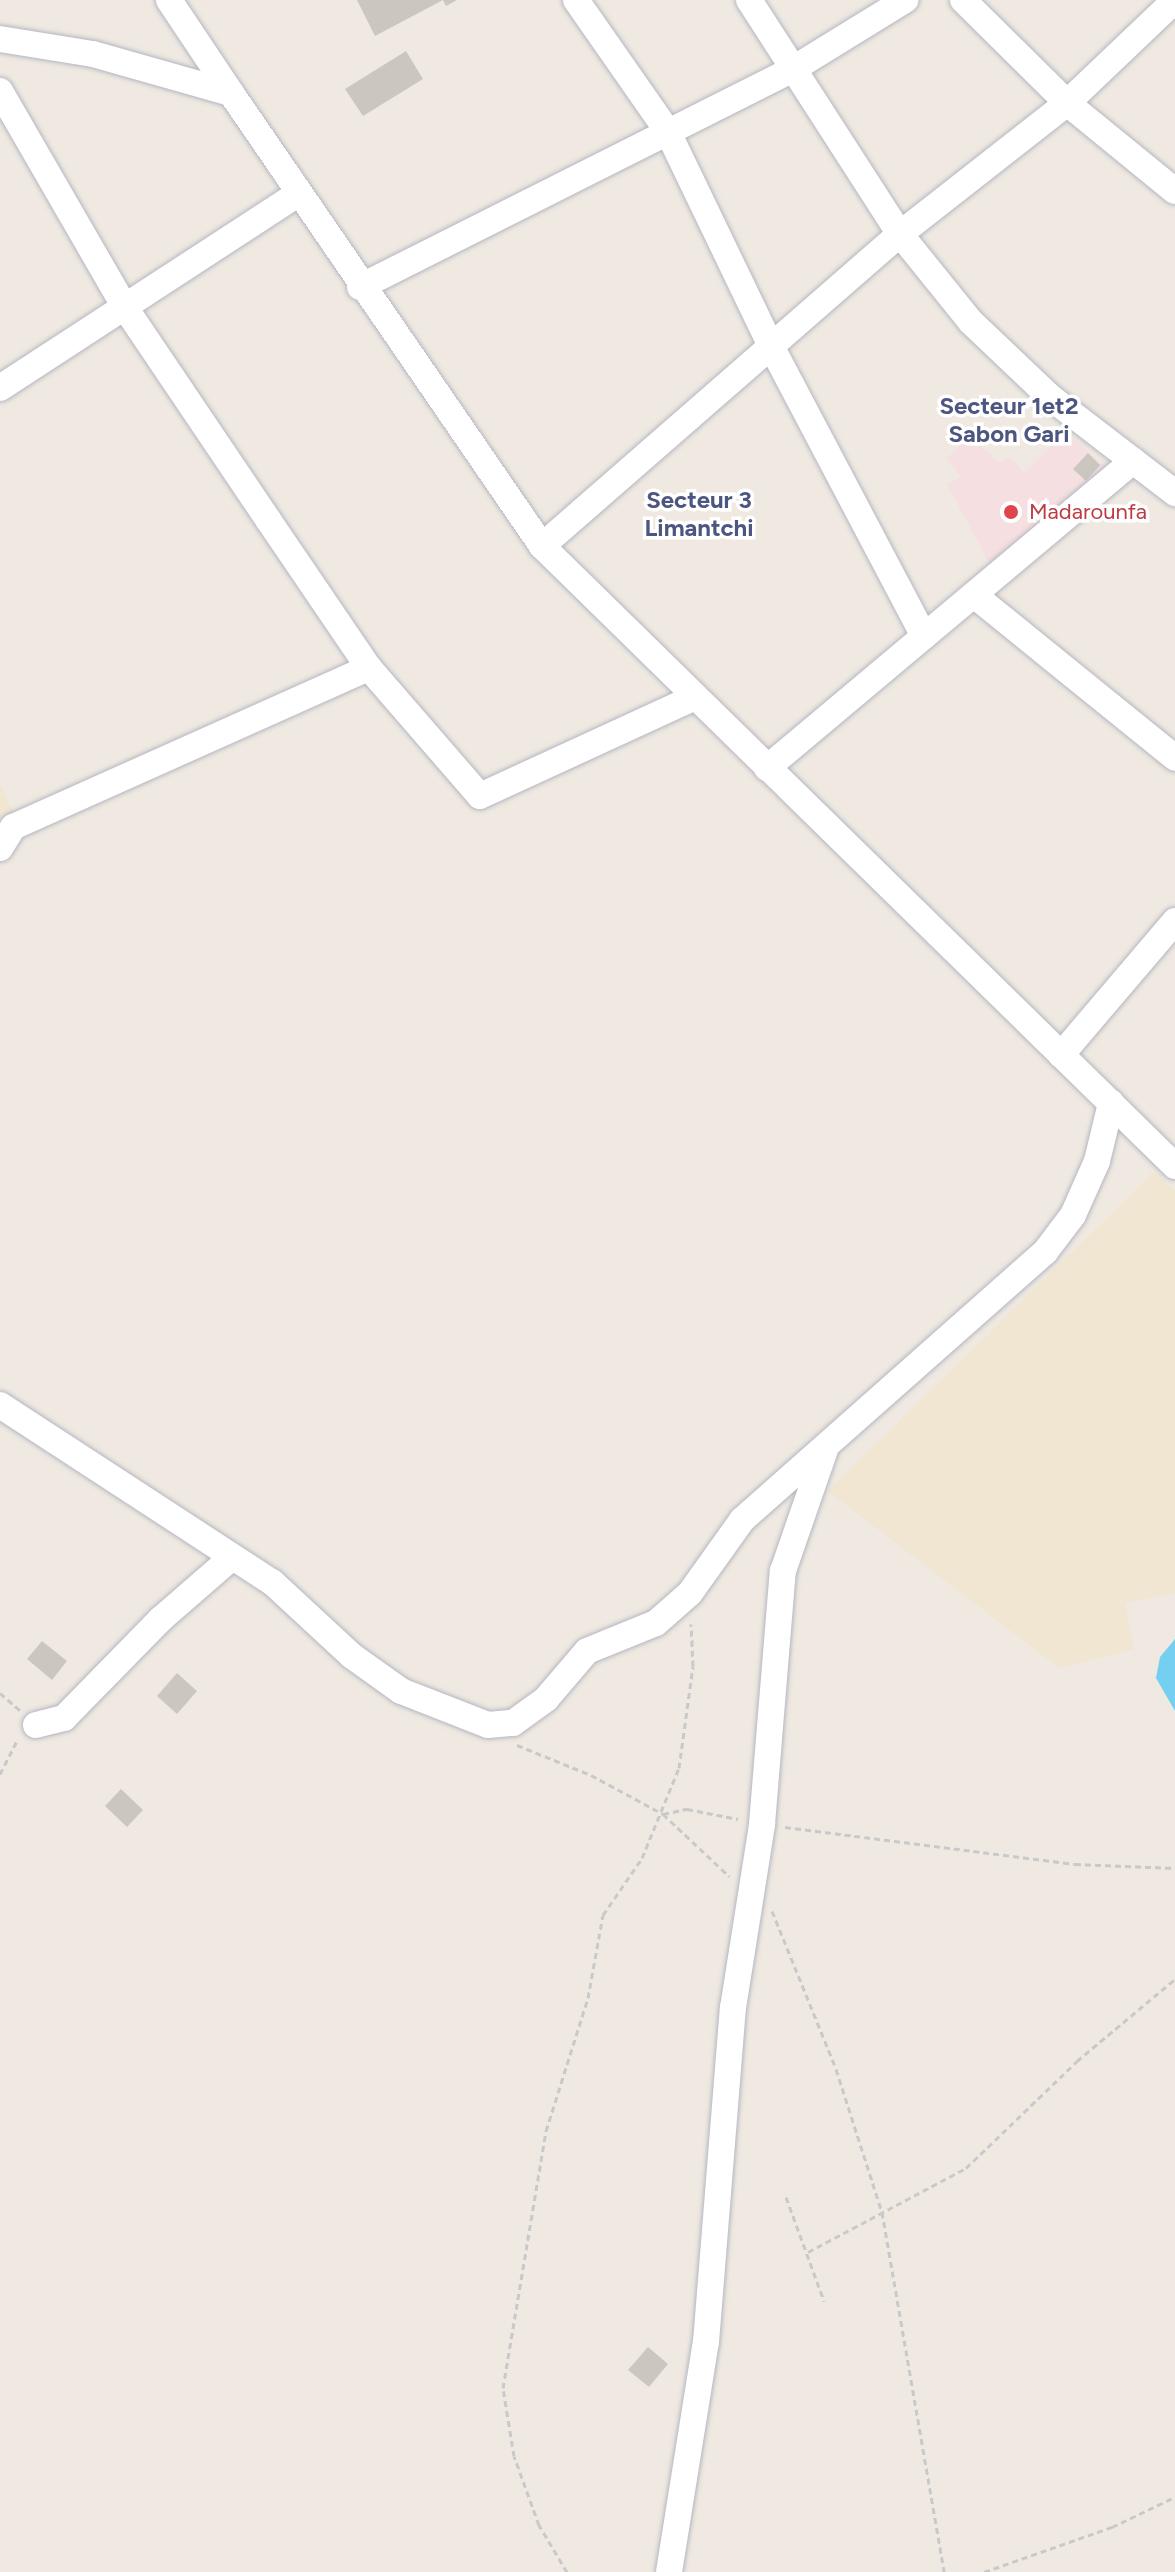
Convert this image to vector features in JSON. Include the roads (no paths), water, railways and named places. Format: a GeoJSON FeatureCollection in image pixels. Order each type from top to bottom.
{"type":"FeatureCollection","features":[{"type":"Feature","properties":{"kind":"street"},"geometry":{"type":"LineString","coordinates":[[169,0],[360,287],[542,546],[1175,1166]]}},
{"type":"Feature","properties":{"kind":"street"},"geometry":{"type":"LineString","coordinates":[[576,0],[668,132],[771,346],[924,636]]}},
{"type":"Feature","properties":{"kind":"street"},"geometry":{"type":"LineString","coordinates":[[749,0],[900,234],[971,322],[1050,397],[1175,493]]}},
{"type":"Feature","properties":{"kind":"street"},"geometry":{"type":"LineString","coordinates":[[360,287],[793,69],[905,0]]}},
{"type":"Feature","properties":{"kind":"street"},"geometry":{"type":"LineString","coordinates":[[963,0],[1067,103],[1175,191]]}},
{"type":"Feature","properties":{"kind":"street"},"geometry":{"type":"LineString","coordinates":[[542,546],[900,234],[1067,103],[1175,0]]}},
{"type":"Feature","properties":{"kind":"street"},"geometry":{"type":"LineString","coordinates":[[0,39],[93,54],[231,93]]}},
{"type":"Feature","properties":{"kind":"street"},"geometry":{"type":"LineString","coordinates":[[0,91],[124,306],[369,668],[480,796],[695,697]]}},
{"type":"Feature","properties":{"kind":"street"},"geometry":{"type":"LineString","coordinates":[[0,388],[298,194]]}},
{"type":"Feature","properties":{"kind":"street"},"geometry":{"type":"LineString","coordinates":[[767,768],[1133,461]]}},
{"type":"Feature","properties":{"kind":"street"},"geometry":{"type":"LineString","coordinates":[[974,595],[1175,758]]}},
{"type":"Feature","properties":{"kind":"street"},"geometry":{"type":"LineString","coordinates":[[0,848],[13,827],[369,668]]}},
{"type":"Feature","properties":{"kind":"street"},"geometry":{"type":"LineString","coordinates":[[1061,1055],[1175,921]]}},
{"type":"Feature","properties":{"kind":"street"},"geometry":{"type":"LineString","coordinates":[[0,1405],[230,1559],[272,1582],[352,1656],[401,1691],[488,1725],[526,1717],[587,1651],[656,1623],[690,1593],[742,1520],[825,1450],[1045,1252],[1073,1215],[1097,1161],[1111,1103]]}},
{"type":"Feature","properties":{"kind":"street"},"geometry":{"type":"LineString","coordinates":[[669,2572],[706,2342],[733,2008],[761,1902],[762,1824],[783,1571],[825,1450]]}},
{"type":"Feature","properties":{"kind":"street"},"geometry":{"type":"LineString","coordinates":[[36,1725],[64,1718],[161,1619],[230,1559]]}},
{"type":"Feature","properties":{"kind":"water"},"geometry":{"type":"Polygon","coordinates":[[[1175,1639],[1175,1711],[1156,1678],[1160,1657],[1175,1639]]]}},
{"type":"Feature","properties":{"kind":"place","name":"Madarounfa"},"geometry":{"type":"Point","coordinates":[1011,512]}},
{"type":"Feature","properties":{"kind":"district","name":"Secteur 1et2 Sabon Gari"},"geometry":{"type":"Point","coordinates":[1009,420]}},
{"type":"Feature","properties":{"kind":"district","name":"Secteur 3 Limantchi"},"geometry":{"type":"Point","coordinates":[699,514]}}]}
